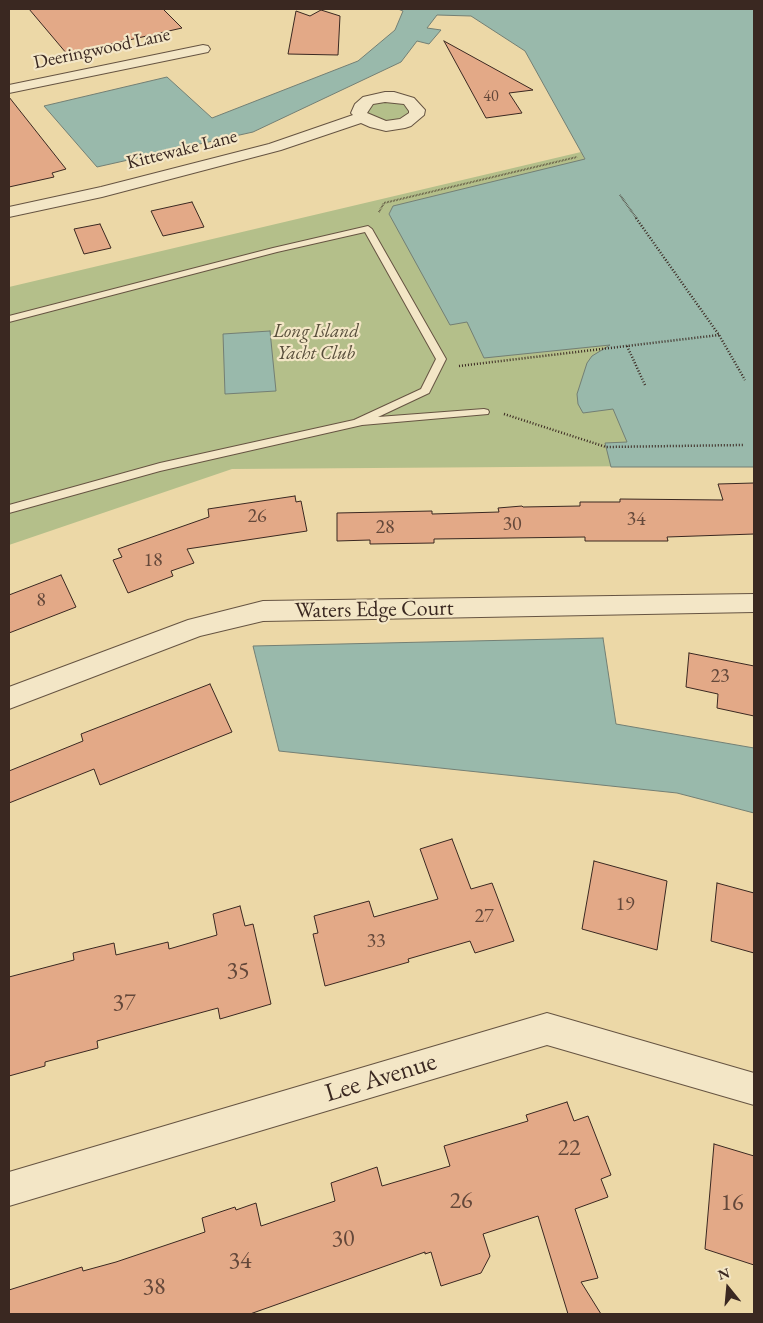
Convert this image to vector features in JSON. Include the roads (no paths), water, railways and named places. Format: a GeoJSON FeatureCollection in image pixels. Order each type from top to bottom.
{"type":"FeatureCollection","features":[{"type":"Feature","properties":{"kind":"street","name":"Deeringwood Lane"},"geometry":{"type":"LineString","coordinates":[[9,89],[203,48]]}},
{"type":"Feature","properties":{"kind":"street","name":"Kittewake Lane"},"geometry":{"type":"LineString","coordinates":[[9,212],[102,192],[275,147],[362,117]]}},
{"type":"Feature","properties":{"kind":"street","name":"Waters Edge Court"},"geometry":{"type":"LineString","coordinates":[[9,698],[197,627],[263,611],[754,604]]}},
{"type":"Feature","properties":{"kind":"street","name":"Lee Avenue"},"geometry":{"type":"LineString","coordinates":[[9,1189],[547,1029],[754,1090]]}},
{"type":"Feature","properties":{"kind":"lane"},"geometry":{"type":"LineString","coordinates":[[9,318],[276,250],[368,229],[441,359],[425,391],[357,423]]}},
{"type":"Feature","properties":{"kind":"lane"},"geometry":{"type":"LineString","coordinates":[[9,509],[160,467],[357,423],[484,412]]}},
{"type":"Feature","properties":{"kind":"park label","name":"Long Island Yacht Club"},"geometry":{"type":"Point","coordinates":[316,343]}}]}
